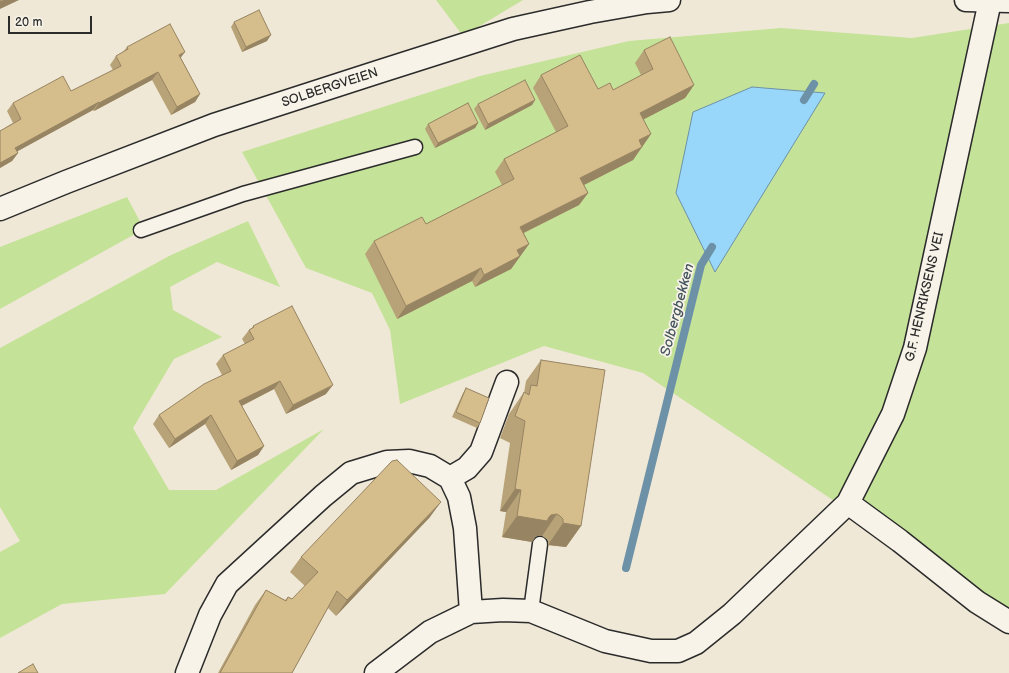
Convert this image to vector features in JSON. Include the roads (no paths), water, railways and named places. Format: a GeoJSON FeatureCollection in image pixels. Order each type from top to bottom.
{"type":"FeatureCollection","features":[{"type":"Feature","properties":{"kind":"street","name":"SOLBERGVEIEN"},"geometry":{"type":"LineString","coordinates":[[0,209],[214,125],[513,29],[597,11],[647,2],[669,0]]}},
{"type":"Feature","properties":{"kind":"street"},"geometry":{"type":"LineString","coordinates":[[966,0],[1000,1]]}},
{"type":"Feature","properties":{"kind":"street","name":"G.F. HENRIKSENS VEI"},"geometry":{"type":"LineString","coordinates":[[848,503],[893,414],[915,348],[1000,1]]}},
{"type":"Feature","properties":{"kind":"street"},"geometry":{"type":"LineString","coordinates":[[450,478],[467,468],[482,452],[507,382]]}},
{"type":"Feature","properties":{"kind":"street"},"geometry":{"type":"LineString","coordinates":[[187,673],[210,615],[227,584],[322,496],[351,473],[387,462],[409,461],[430,466],[450,478],[459,497],[465,528],[471,612]]}},
{"type":"Feature","properties":{"kind":"street"},"geometry":{"type":"LineString","coordinates":[[376,673],[430,632],[471,612],[503,610],[531,611],[605,641],[651,651],[678,651],[696,643],[732,614],[848,503],[900,541],[977,602],[1009,622]]}},
{"type":"Feature","properties":{"kind":"lane"},"geometry":{"type":"LineString","coordinates":[[141,230],[243,194],[415,147]]}},
{"type":"Feature","properties":{"kind":"lane"},"geometry":{"type":"LineString","coordinates":[[531,611],[540,544]]}},
{"type":"Feature","properties":{"kind":"water"},"geometry":{"type":"Polygon","coordinates":[[[752,87],[825,93],[715,272],[676,193],[693,112],[752,87]]]}},
{"type":"Feature","properties":{"kind":"waterway","name":"Solbergbekken"},"geometry":{"type":"LineString","coordinates":[[804,100],[814,84]]}},
{"type":"Feature","properties":{"kind":"waterway","name":"Solbergbekken"},"geometry":{"type":"LineString","coordinates":[[626,568],[701,265],[712,247]]}}]}
